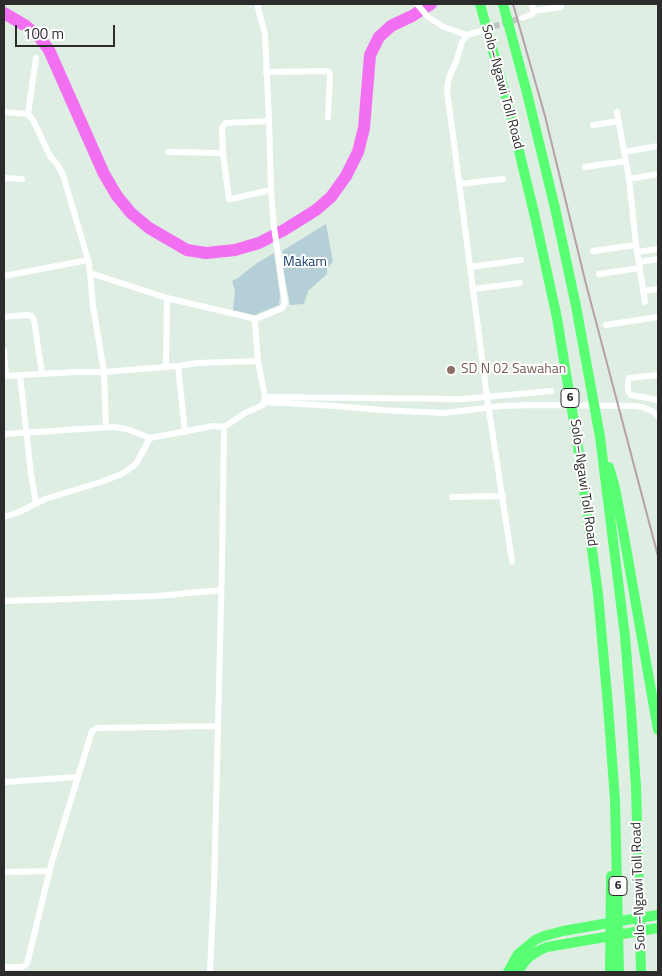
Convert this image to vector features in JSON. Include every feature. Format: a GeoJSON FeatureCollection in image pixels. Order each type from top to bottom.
{"type":"FeatureCollection","features":[{"type":"Feature","properties":{"kind":"highway","name":"Solo–Ngawi Toll Road"},"geometry":{"type":"LineString","coordinates":[[480,4],[507,101],[535,217],[557,318],[578,447],[598,594],[615,800],[619,972]]}},
{"type":"Feature","properties":{"kind":"highway","name":"Solo–Ngawi Toll Road"},"geometry":{"type":"LineString","coordinates":[[502,4],[526,89],[555,208],[576,306],[600,438],[625,636],[631,711],[640,890],[641,972]]}},
{"type":"Feature","properties":{"kind":"highway"},"geometry":{"type":"LineString","coordinates":[[600,438],[615,488],[658,730]]}},
{"type":"Feature","properties":{"kind":"highway"},"geometry":{"type":"LineString","coordinates":[[610,972],[611,830],[612,810],[615,800]]}},
{"type":"Feature","properties":{"kind":"highway"},"geometry":{"type":"LineString","coordinates":[[508,972],[518,954],[535,940],[549,935],[658,915]]}},
{"type":"Feature","properties":{"kind":"highway"},"geometry":{"type":"LineString","coordinates":[[518,972],[529,957],[547,947],[658,928]]}},
{"type":"Feature","properties":{"kind":"street"},"geometry":{"type":"LineString","coordinates":[[90,272],[168,298],[256,319],[282,308],[284,304],[271,190],[265,34],[257,4]]}},
{"type":"Feature","properties":{"kind":"street"},"geometry":{"type":"LineString","coordinates":[[417,4],[428,17],[444,27],[467,35],[481,31]]}},
{"type":"Feature","properties":{"kind":"street"},"geometry":{"type":"LineString","coordinates":[[522,18],[530,15],[533,7],[561,7]]}},
{"type":"Feature","properties":{"kind":"street"},"geometry":{"type":"LineString","coordinates":[[467,35],[462,42],[449,77],[447,90],[487,397],[512,561]]}},
{"type":"Feature","properties":{"kind":"street"},"geometry":{"type":"LineString","coordinates":[[28,114],[36,58]]}},
{"type":"Feature","properties":{"kind":"street"},"geometry":{"type":"LineString","coordinates":[[266,72],[328,71],[330,75],[328,117]]}},
{"type":"Feature","properties":{"kind":"street"},"geometry":{"type":"LineString","coordinates":[[4,112],[28,114],[62,175],[88,260],[104,372],[106,427]]}},
{"type":"Feature","properties":{"kind":"street"},"geometry":{"type":"LineString","coordinates":[[617,112],[629,179],[645,302]]}},
{"type":"Feature","properties":{"kind":"street"},"geometry":{"type":"LineString","coordinates":[[269,121],[226,124],[222,128],[229,198],[271,190]]}},
{"type":"Feature","properties":{"kind":"street"},"geometry":{"type":"LineString","coordinates":[[593,125],[619,121]]}},
{"type":"Feature","properties":{"kind":"street"},"geometry":{"type":"LineString","coordinates":[[624,152],[658,146]]}},
{"type":"Feature","properties":{"kind":"street"},"geometry":{"type":"LineString","coordinates":[[168,152],[223,153]]}},
{"type":"Feature","properties":{"kind":"street"},"geometry":{"type":"LineString","coordinates":[[585,167],[626,161]]}},
{"type":"Feature","properties":{"kind":"street"},"geometry":{"type":"LineString","coordinates":[[629,179],[658,174]]}},
{"type":"Feature","properties":{"kind":"street"},"geometry":{"type":"LineString","coordinates":[[4,178],[22,179]]}},
{"type":"Feature","properties":{"kind":"street"},"geometry":{"type":"LineString","coordinates":[[459,184],[503,179]]}},
{"type":"Feature","properties":{"kind":"street"},"geometry":{"type":"LineString","coordinates":[[593,251],[658,250]]}},
{"type":"Feature","properties":{"kind":"street"},"geometry":{"type":"LineString","coordinates":[[599,274],[658,259]]}},
{"type":"Feature","properties":{"kind":"street"},"geometry":{"type":"LineString","coordinates":[[4,276],[88,260]]}},
{"type":"Feature","properties":{"kind":"street"},"geometry":{"type":"LineString","coordinates":[[470,267],[522,260]]}},
{"type":"Feature","properties":{"kind":"street"},"geometry":{"type":"LineString","coordinates":[[473,289],[520,283]]}},
{"type":"Feature","properties":{"kind":"street"},"geometry":{"type":"LineString","coordinates":[[644,291],[658,289]]}},
{"type":"Feature","properties":{"kind":"street"},"geometry":{"type":"LineString","coordinates":[[166,367],[168,298]]}},
{"type":"Feature","properties":{"kind":"street"},"geometry":{"type":"LineString","coordinates":[[4,317],[32,316],[42,374]]}},
{"type":"Feature","properties":{"kind":"street"},"geometry":{"type":"LineString","coordinates":[[606,325],[658,317]]}},
{"type":"Feature","properties":{"kind":"street"},"geometry":{"type":"LineString","coordinates":[[4,434],[120,427],[150,438],[213,426],[224,426],[261,406],[264,399],[258,361],[256,319]]}},
{"type":"Feature","properties":{"kind":"street"},"geometry":{"type":"LineString","coordinates":[[4,352],[5,376],[104,372],[197,363],[258,361]]}},
{"type":"Feature","properties":{"kind":"street"},"geometry":{"type":"LineString","coordinates":[[178,366],[185,432]]}},
{"type":"Feature","properties":{"kind":"street"},"geometry":{"type":"LineString","coordinates":[[658,374],[629,378],[628,381],[628,390],[631,395],[658,400]]}},
{"type":"Feature","properties":{"kind":"street"},"geometry":{"type":"LineString","coordinates":[[20,375],[36,503]]}},
{"type":"Feature","properties":{"kind":"street"},"geometry":{"type":"LineString","coordinates":[[264,399],[442,399],[550,391]]}},
{"type":"Feature","properties":{"kind":"street"},"geometry":{"type":"LineString","coordinates":[[264,399],[380,410],[444,413],[533,404],[634,406],[652,411],[658,416]]}},
{"type":"Feature","properties":{"kind":"street"},"geometry":{"type":"LineString","coordinates":[[210,972],[216,818],[224,426]]}},
{"type":"Feature","properties":{"kind":"street"},"geometry":{"type":"LineString","coordinates":[[4,517],[36,503],[122,474],[136,464],[150,438]]}},
{"type":"Feature","properties":{"kind":"street"},"geometry":{"type":"LineString","coordinates":[[452,497],[503,496]]}},
{"type":"Feature","properties":{"kind":"street"},"geometry":{"type":"LineString","coordinates":[[4,601],[148,596],[221,590]]}},
{"type":"Feature","properties":{"kind":"street"},"geometry":{"type":"LineString","coordinates":[[4,967],[22,967],[27,964],[50,871],[77,777],[91,733],[95,728],[218,726]]}},
{"type":"Feature","properties":{"kind":"street"},"geometry":{"type":"LineString","coordinates":[[4,782],[77,777]]}},
{"type":"Feature","properties":{"kind":"street"},"geometry":{"type":"LineString","coordinates":[[4,872],[50,871]]}},
{"type":"Feature","properties":{"kind":"green space","name":"Makam"},"geometry":{"type":"Polygon","coordinates":[[[326,224],[333,262],[327,268],[327,274],[308,291],[304,304],[290,305],[282,263],[284,258],[282,251],[326,224]]]}},
{"type":"Feature","properties":{"kind":"green space","name":"Makam"},"geometry":{"type":"Polygon","coordinates":[[[274,253],[280,296],[279,305],[254,315],[233,310],[235,291],[232,281],[274,253]]]}},
{"type":"Feature","properties":{"kind":"waterway"},"geometry":{"type":"LineString","coordinates":[[4,13],[26,26],[40,38],[49,50],[104,174],[117,196],[131,213],[149,228],[187,250],[206,253],[235,250],[259,243],[316,210],[331,197],[346,176],[358,152],[364,128],[370,55],[379,37],[391,26],[431,4]]}},
{"type":"Feature","properties":{"kind":"tunnel"},"geometry":{"type":"LineString","coordinates":[[485,29],[522,18]]}},
{"type":"Feature","properties":{"kind":"railway"},"geometry":{"type":"LineString","coordinates":[[513,4],[545,116],[586,284],[658,556]]}},
{"type":"Feature","properties":{"kind":"place","name":"SD N 02 Sawahan"},"geometry":{"type":"Point","coordinates":[451,370]}}]}
